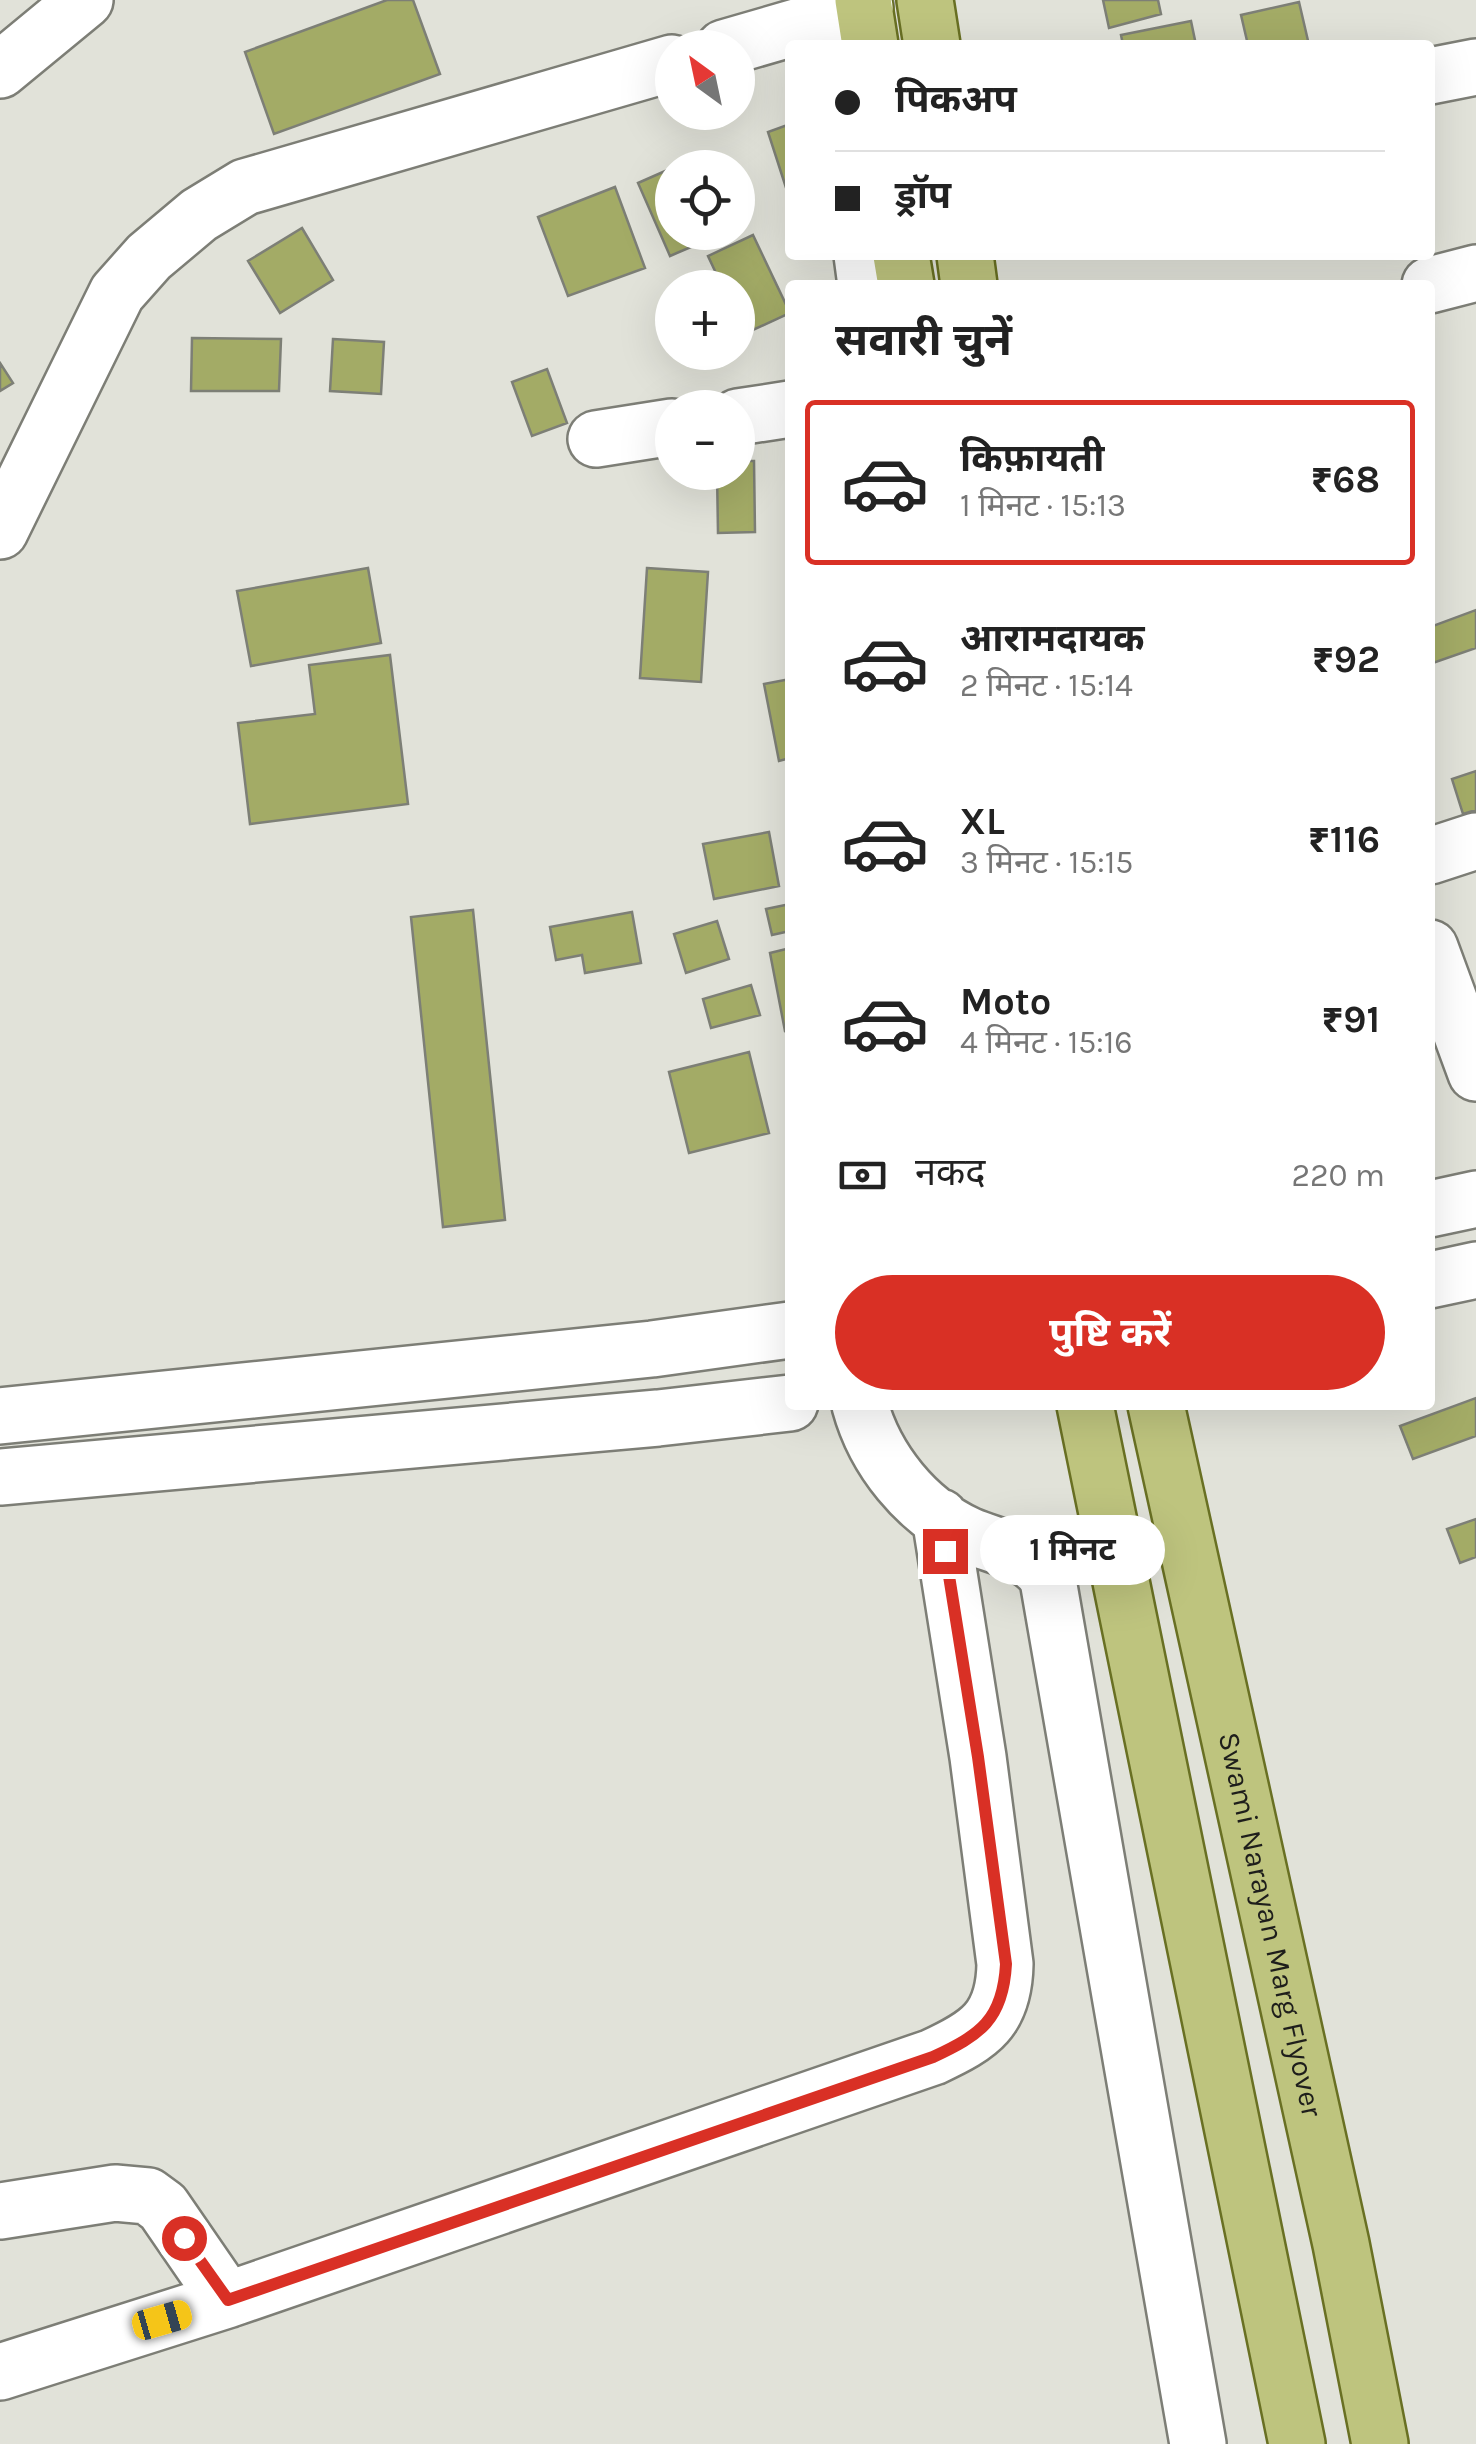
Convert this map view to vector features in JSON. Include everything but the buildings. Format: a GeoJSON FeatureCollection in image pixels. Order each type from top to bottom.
{"type":"FeatureCollection","features":[{"type":"Feature","properties":{"kind":"main road"},"geometry":{"type":"LineString","coordinates":[[925,0],[931,40]]}},
{"type":"Feature","properties":{"kind":"main road"},"geometry":{"type":"LineString","coordinates":[[1086,1410],[1297,2444]]}},
{"type":"Feature","properties":{"kind":"main road","name":"Swami Narayan Marg Flyover"},"geometry":{"type":"LineString","coordinates":[[1157,1410],[1341,2244],[1380,2444]]}},
{"type":"Feature","properties":{"kind":"street"},"geometry":{"type":"LineString","coordinates":[[0,70],[85,0]]}},
{"type":"Feature","properties":{"kind":"street"},"geometry":{"type":"LineString","coordinates":[[755,42],[851,23]]}},
{"type":"Feature","properties":{"kind":"street"},"geometry":{"type":"LineString","coordinates":[[1435,75],[1476,66]]}},
{"type":"Feature","properties":{"kind":"street"},"geometry":{"type":"LineString","coordinates":[[0,531],[118,294],[149,257],[199,215],[245,187],[655,67]]}},
{"type":"Feature","properties":{"kind":"street"},"geometry":{"type":"LineString","coordinates":[[1435,284],[1476,273]]}},
{"type":"Feature","properties":{"kind":"street"},"geometry":{"type":"LineString","coordinates":[[755,414],[785,410]]}},
{"type":"Feature","properties":{"kind":"street"},"geometry":{"type":"LineString","coordinates":[[596,440],[655,430]]}},
{"type":"Feature","properties":{"kind":"street"},"geometry":{"type":"LineString","coordinates":[[1435,854],[1476,840]]}},
{"type":"Feature","properties":{"kind":"street"},"geometry":{"type":"LineString","coordinates":[[1435,962],[1476,1073]]}},
{"type":"Feature","properties":{"kind":"street"},"geometry":{"type":"LineString","coordinates":[[1435,1208],[1476,1199]]}},
{"type":"Feature","properties":{"kind":"street"},"geometry":{"type":"LineString","coordinates":[[1435,1279],[1476,1270]]}},
{"type":"Feature","properties":{"kind":"street"},"geometry":{"type":"LineString","coordinates":[[0,1416],[652,1350],[785,1331]]}},
{"type":"Feature","properties":{"kind":"street"},"geometry":{"type":"LineString","coordinates":[[0,1477],[785,1404]]}},
{"type":"Feature","properties":{"kind":"street"},"geometry":{"type":"LineString","coordinates":[[862,1410],[874,1443],[890,1470],[919,1502],[964,1533],[1036,1562],[1048,1580],[1198,2444]]}},
{"type":"Feature","properties":{"kind":"street"},"geometry":{"type":"LineString","coordinates":[[0,2372],[228,2300],[933,2057],[969,2040],[992,2018],[1004,1992],[1006,1964],[940,1517]]}},
{"type":"Feature","properties":{"kind":"street"},"geometry":{"type":"LineString","coordinates":[[0,2211],[115,2193],[148,2196],[163,2207],[228,2300]]}},
{"type":"Feature","properties":{"kind":"route"},"geometry":{"type":"LineString","coordinates":[[184,2238],[228,2300],[933,2057],[969,2040],[992,2018],[1004,1992],[1006,1964],[945,1551]]}}]}
